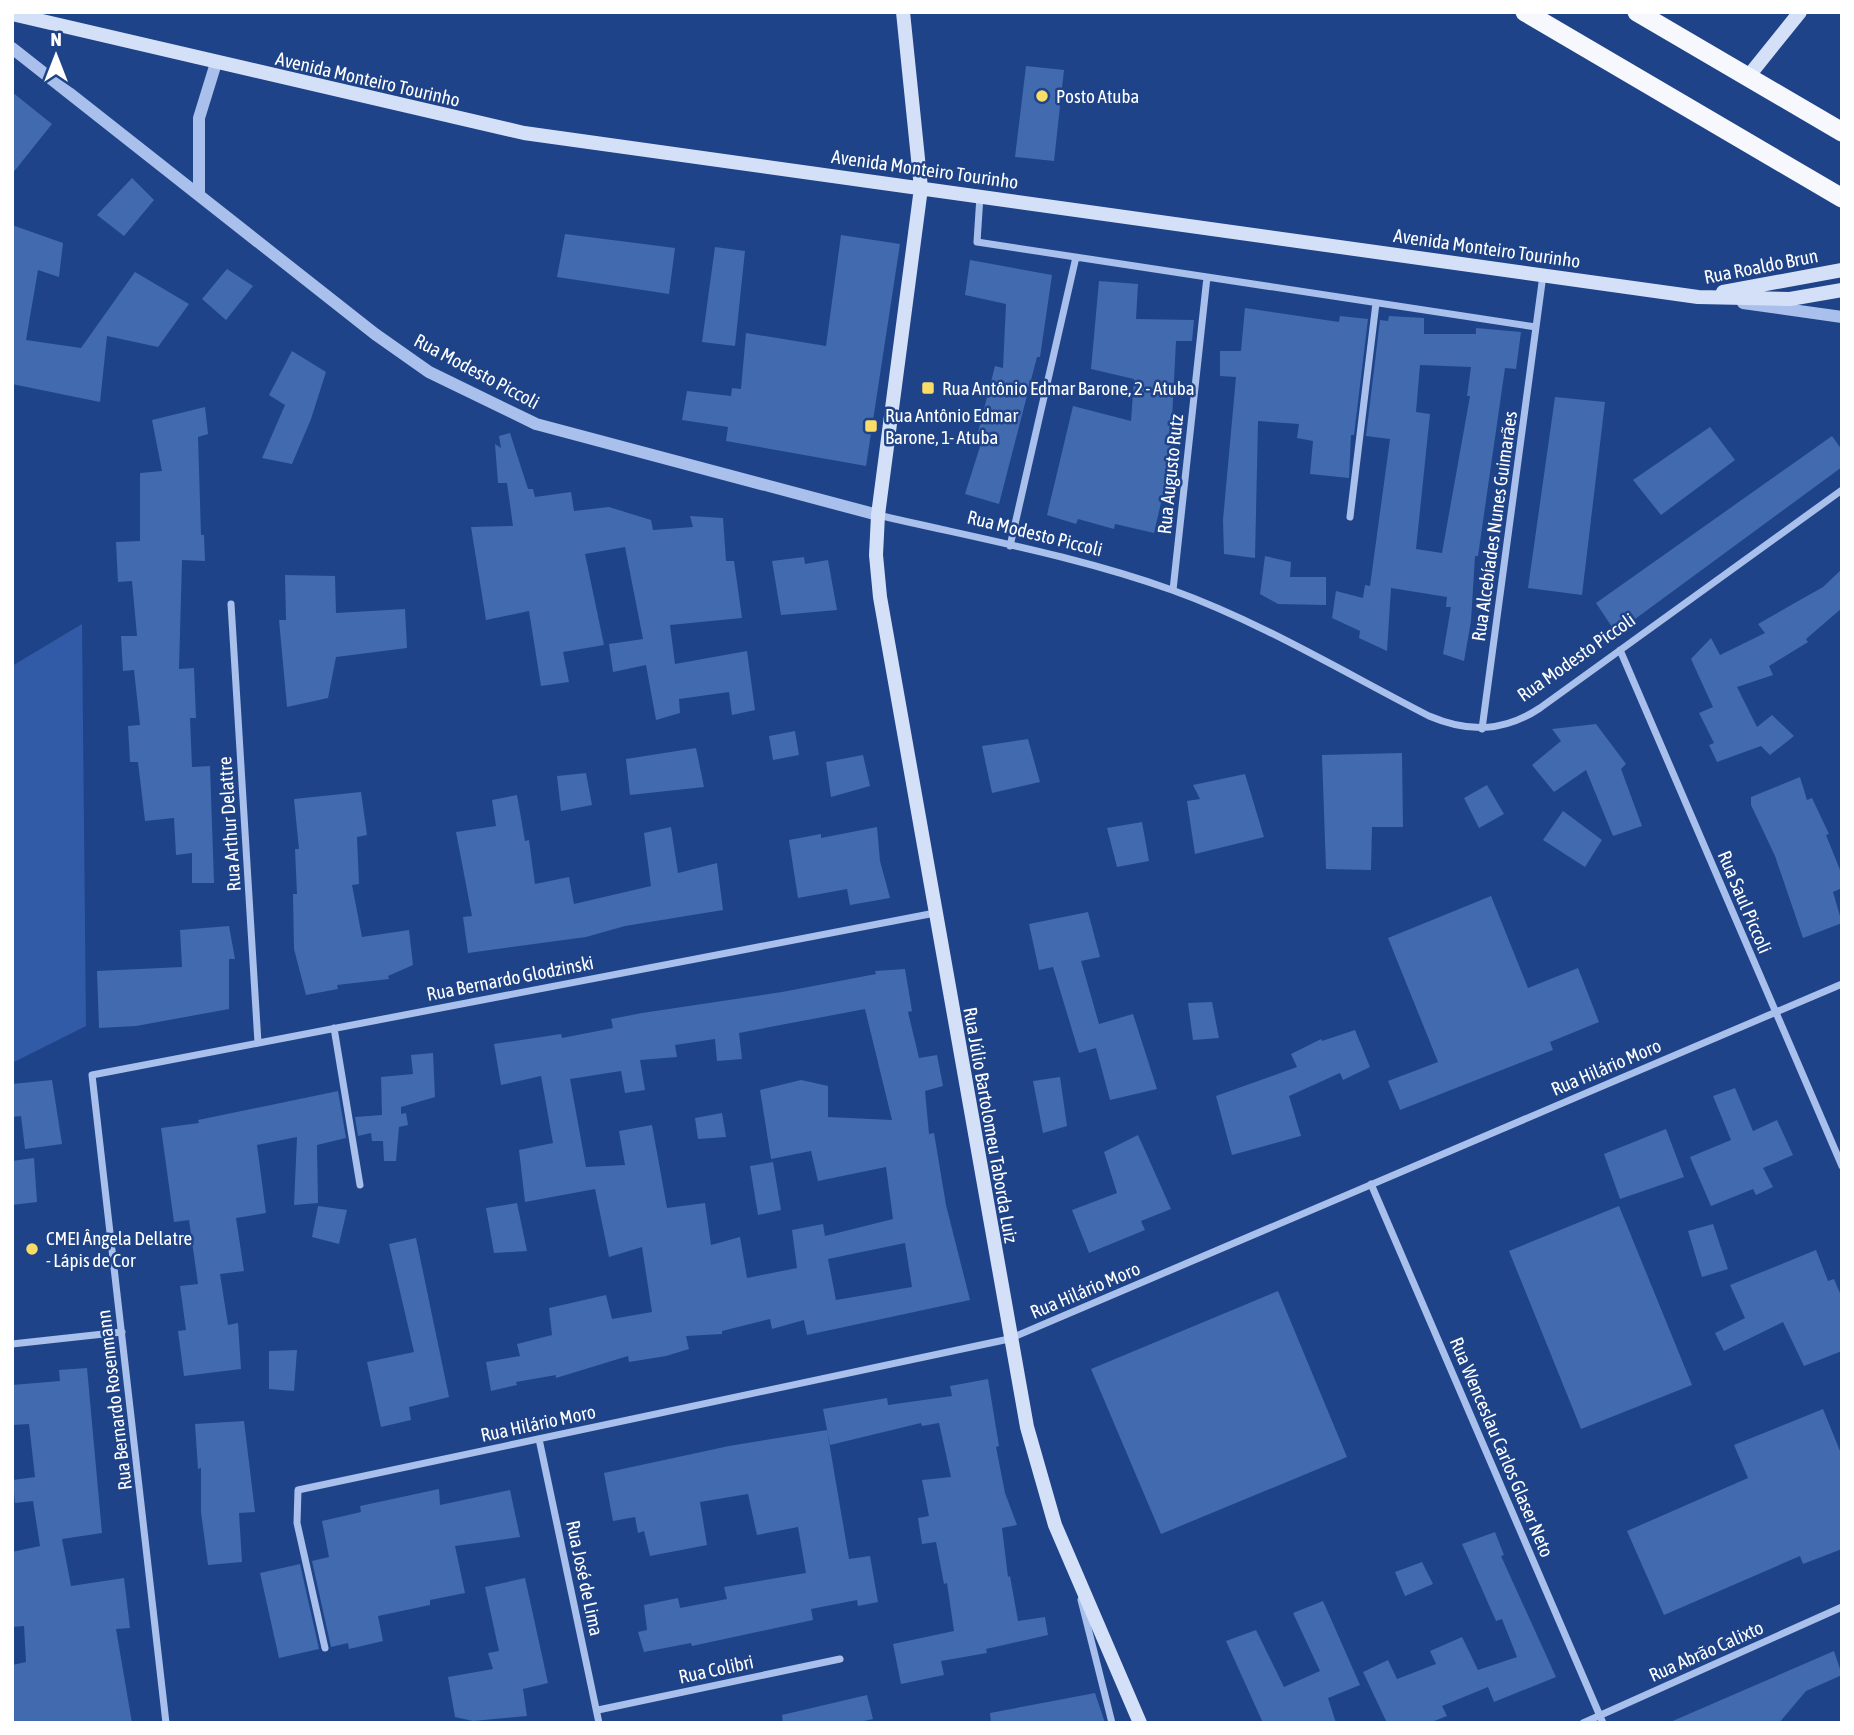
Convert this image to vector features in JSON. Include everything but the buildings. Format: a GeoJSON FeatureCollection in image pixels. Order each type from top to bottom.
{"type":"FeatureCollection","features":[{"type":"Feature","properties":{"kind":"highway"},"geometry":{"type":"LineString","coordinates":[[1525,12],[1842,198]]}},
{"type":"Feature","properties":{"kind":"highway"},"geometry":{"type":"LineString","coordinates":[[1637,12],[1842,132]]}},
{"type":"Feature","properties":{"kind":"main road","name":"Rua Júlio Bartolomeu Taborda Luiz"},"geometry":{"type":"LineString","coordinates":[[903,12],[921,188],[878,515],[876,555],[880,597],[1009,1339],[1039,1477],[1076,1578],[1140,1723]]}},
{"type":"Feature","properties":{"kind":"main road"},"geometry":{"type":"LineString","coordinates":[[1747,78],[1800,12]]}},
{"type":"Feature","properties":{"kind":"main road","name":"Avenida Monteiro Tourinho"},"geometry":{"type":"LineString","coordinates":[[12,14],[524,133],[1698,297]]}},
{"type":"Feature","properties":{"kind":"main road","name":"Rua Roaldo Brun"},"geometry":{"type":"LineString","coordinates":[[1698,297],[1842,270]]}},
{"type":"Feature","properties":{"kind":"main road","name":"Rua Roaldo Brun"},"geometry":{"type":"LineString","coordinates":[[1698,297],[1790,299],[1842,290]]}},
{"type":"Feature","properties":{"kind":"street","name":"Rua Modesto Piccoli"},"geometry":{"type":"LineString","coordinates":[[12,48],[403,354],[500,409],[568,434],[1173,590],[1246,623],[1445,723],[1482,729],[1511,724],[1526,717],[1842,490]]}},
{"type":"Feature","properties":{"kind":"street"},"geometry":{"type":"LineString","coordinates":[[199,192],[199,118],[216,63]]}},
{"type":"Feature","properties":{"kind":"street"},"geometry":{"type":"LineString","coordinates":[[980,196],[977,242],[1536,327]]}},
{"type":"Feature","properties":{"kind":"street"},"geometry":{"type":"LineString","coordinates":[[1010,546],[1076,257]]}},
{"type":"Feature","properties":{"kind":"street","name":"Rua Alcebíades Nunes Guimarães"},"geometry":{"type":"LineString","coordinates":[[1482,729],[1543,275]]}},
{"type":"Feature","properties":{"kind":"street","name":"Rua Augusto Rutz"},"geometry":{"type":"LineString","coordinates":[[1173,590],[1207,277]]}},
{"type":"Feature","properties":{"kind":"street","name":"Avenida Monteiro Tourinho"},"geometry":{"type":"LineString","coordinates":[[1698,297],[1842,317]]}},
{"type":"Feature","properties":{"kind":"street"},"geometry":{"type":"LineString","coordinates":[[1350,517],[1376,303]]}},
{"type":"Feature","properties":{"kind":"street","name":"Rua Arthur Delattre"},"geometry":{"type":"LineString","coordinates":[[231,604],[258,1043]]}},
{"type":"Feature","properties":{"kind":"street","name":"Rua Saul Piccoli"},"geometry":{"type":"LineString","coordinates":[[1620,650],[1842,1166]]}},
{"type":"Feature","properties":{"kind":"street","name":"Rua Bernardo Glodzinski"},"geometry":{"type":"LineString","coordinates":[[92,1075],[935,913]]}},
{"type":"Feature","properties":{"kind":"street","name":"Rua Hilário Moro"},"geometry":{"type":"LineString","coordinates":[[325,1648],[297,1523],[298,1490],[1009,1339],[1842,984]]}},
{"type":"Feature","properties":{"kind":"street"},"geometry":{"type":"LineString","coordinates":[[334,1028],[360,1185]]}},
{"type":"Feature","properties":{"kind":"street","name":"Rua Bernardo Rosenmann"},"geometry":{"type":"LineString","coordinates":[[92,1075],[166,1723]]}},
{"type":"Feature","properties":{"kind":"street","name":"Rua Wenceslau Carlos Glaser Neto"},"geometry":{"type":"LineString","coordinates":[[1371,1185],[1602,1719]]}},
{"type":"Feature","properties":{"kind":"street"},"geometry":{"type":"LineString","coordinates":[[12,1344],[122,1332]]}},
{"type":"Feature","properties":{"kind":"street","name":"Rua José de Lima"},"geometry":{"type":"LineString","coordinates":[[539,1439],[599,1723]]}},
{"type":"Feature","properties":{"kind":"street"},"geometry":{"type":"LineString","coordinates":[[1076,1578],[1112,1723]]}},
{"type":"Feature","properties":{"kind":"street","name":"Rua Abrão Calixto"},"geometry":{"type":"LineString","coordinates":[[1583,1723],[1602,1719],[1842,1608]]}},
{"type":"Feature","properties":{"kind":"street","name":"Rua Colibri"},"geometry":{"type":"LineString","coordinates":[[598,1710],[840,1659]]}},
{"type":"Feature","properties":{"kind":"shaded area"},"geometry":{"type":"Polygon","coordinates":[[[82,624],[86,1026],[12,1063],[12,666],[82,624]]]}},
{"type":"Feature","properties":{"kind":"place","name":"Posto Atuba"},"geometry":{"type":"Point","coordinates":[1042,96]}},
{"type":"Feature","properties":{"kind":"place","name":"Rua Antônio Edmar Barone, 2 - Atuba"},"geometry":{"type":"Point","coordinates":[928,388]}},
{"type":"Feature","properties":{"kind":"place","name":"Rua Antônio Edmar Barone, 1- Atuba"},"geometry":{"type":"Point","coordinates":[871,426]}},
{"type":"Feature","properties":{"kind":"place","name":"CMEI Ângela Dellatre - Lápis de Cor"},"geometry":{"type":"Point","coordinates":[32,1249]}}]}
